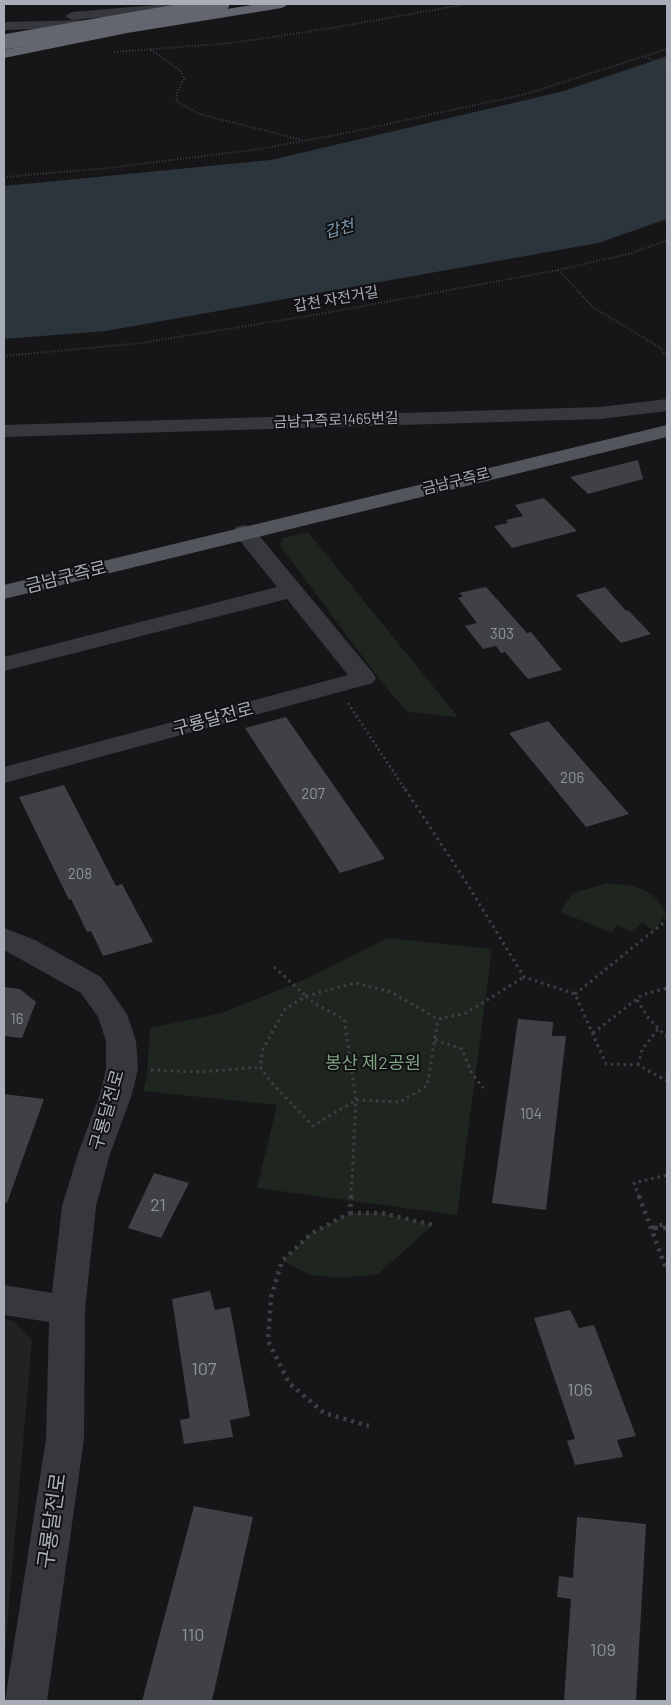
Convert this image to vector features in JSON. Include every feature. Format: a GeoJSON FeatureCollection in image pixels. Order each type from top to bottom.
{"type":"FeatureCollection","features":[{"type":"Feature","properties":{"kind":"highway"},"geometry":{"type":"LineString","coordinates":[[4,42],[222,4]]}},
{"type":"Feature","properties":{"kind":"highway"},"geometry":{"type":"LineString","coordinates":[[4,54],[127,29],[282,4]]}},
{"type":"Feature","properties":{"kind":"main road","name":"금남구즉로"},"geometry":{"type":"LineString","coordinates":[[4,592],[244,532],[667,431]]}},
{"type":"Feature","properties":{"kind":"street"},"geometry":{"type":"LineString","coordinates":[[61,7],[108,4]]}},
{"type":"Feature","properties":{"kind":"street"},"geometry":{"type":"LineString","coordinates":[[4,20],[133,12],[208,4]]}},
{"type":"Feature","properties":{"kind":"street"},"geometry":{"type":"LineString","coordinates":[[4,26],[131,22],[221,13],[275,4]]}},
{"type":"Feature","properties":{"kind":"street","name":"금남구즉로1465번길"},"geometry":{"type":"LineString","coordinates":[[4,431],[600,413],[667,405]]}},
{"type":"Feature","properties":{"kind":"street"},"geometry":{"type":"LineString","coordinates":[[4,664],[293,590],[244,532]]}},
{"type":"Feature","properties":{"kind":"street","name":"구룡달전로"},"geometry":{"type":"LineString","coordinates":[[4,775],[364,678],[293,590]]}},
{"type":"Feature","properties":{"kind":"street","name":"구룡달전로"},"geometry":{"type":"LineString","coordinates":[[4,938],[25,947],[90,985],[112,1014],[121,1041],[122,1069],[116,1094],[94,1154],[79,1206],[67,1310],[64,1440],[26,1701]]}},
{"type":"Feature","properties":{"kind":"street"},"geometry":{"type":"LineString","coordinates":[[4,1300],[67,1310]]}},
{"type":"Feature","properties":{"kind":"path"},"geometry":{"type":"LineString","coordinates":[[304,141],[199,114],[184,108],[176,102],[177,93],[184,79],[180,71],[150,50],[285,36],[467,4]]}},
{"type":"Feature","properties":{"kind":"path"},"geometry":{"type":"LineString","coordinates":[[4,177],[146,163],[260,149],[304,141],[526,94],[667,49]]}},
{"type":"Feature","properties":{"kind":"path"},"geometry":{"type":"LineString","coordinates":[[645,57],[667,65]]}},
{"type":"Feature","properties":{"kind":"path","name":"갑천 자전거길"},"geometry":{"type":"LineString","coordinates":[[4,356],[141,343],[211,332],[558,270],[632,253],[667,240]]}},
{"type":"Feature","properties":{"kind":"path"},"geometry":{"type":"LineString","coordinates":[[558,270],[594,308],[659,347],[667,356]]}},
{"type":"Feature","properties":{"kind":"path"},"geometry":{"type":"LineString","coordinates":[[348,702],[466,882],[524,977],[575,994],[606,1064],[638,1065],[667,1081]]}},
{"type":"Feature","properties":{"kind":"path"},"geometry":{"type":"LineString","coordinates":[[575,994],[667,920]]}},
{"type":"Feature","properties":{"kind":"path"},"geometry":{"type":"LineString","coordinates":[[274,967],[314,1004],[344,1019],[356,1100],[350,1213]]}},
{"type":"Feature","properties":{"kind":"path"},"geometry":{"type":"LineString","coordinates":[[438,1019],[427,1086],[400,1102],[356,1100],[313,1126],[271,1082],[260,1067],[262,1049],[286,1009],[306,996],[355,983],[391,992],[438,1019],[466,1013],[524,977]]}},
{"type":"Feature","properties":{"kind":"path"},"geometry":{"type":"LineString","coordinates":[[592,1033],[642,995],[667,988]]}},
{"type":"Feature","properties":{"kind":"path"},"geometry":{"type":"LineString","coordinates":[[637,1000],[649,1019],[667,1037]]}},
{"type":"Feature","properties":{"kind":"path"},"geometry":{"type":"LineString","coordinates":[[638,1065],[642,1050],[658,1029]]}},
{"type":"Feature","properties":{"kind":"path"},"geometry":{"type":"LineString","coordinates":[[435,1040],[462,1049],[470,1072],[483,1088]]}},
{"type":"Feature","properties":{"kind":"path"},"geometry":{"type":"LineString","coordinates":[[122,1069],[200,1072],[260,1067]]}},
{"type":"Feature","properties":{"kind":"path"},"geometry":{"type":"LineString","coordinates":[[667,1175],[634,1182],[667,1271]]}},
{"type":"Feature","properties":{"kind":"path"},"geometry":{"type":"LineString","coordinates":[[369,1426],[324,1413],[289,1383],[268,1340],[271,1298],[282,1262],[312,1233],[350,1213],[382,1213],[433,1224]]}},
{"type":"Feature","properties":{"kind":"path"},"geometry":{"type":"LineString","coordinates":[[652,1228],[667,1223]]}},
{"type":"Feature","properties":{"kind":"path"},"geometry":{"type":"LineString","coordinates":[[652,1228],[667,1228]]}},
{"type":"Feature","properties":{"kind":"shaded area"},"geometry":{"type":"Polygon","coordinates":[[[4,1319],[13,1321],[32,1340],[4,1663],[4,1319]]]}},
{"type":"Feature","properties":{"kind":"green space"},"geometry":{"type":"Polygon","coordinates":[[[308,532],[458,717],[408,712],[383,684],[280,546],[283,538],[308,532]]]}},
{"type":"Feature","properties":{"kind":"green space"},"geometry":{"type":"Polygon","coordinates":[[[608,883],[642,889],[655,897],[666,914],[654,931],[642,923],[633,932],[616,925],[612,933],[560,912],[573,893],[608,883]]]}},
{"type":"Feature","properties":{"kind":"green space","name":"봉산 제2공원"},"geometry":{"type":"Polygon","coordinates":[[[388,938],[492,949],[457,1215],[257,1188],[277,1105],[143,1091],[147,1077],[150,1028],[222,1013],[306,979],[388,938]]]}},
{"type":"Feature","properties":{"kind":"green space"},"geometry":{"type":"Polygon","coordinates":[[[350,1213],[382,1213],[433,1225],[378,1274],[343,1278],[311,1275],[282,1261],[312,1233],[350,1213]]]}},
{"type":"Feature","properties":{"kind":"water","name":"갑천"},"geometry":{"type":"Polygon","coordinates":[[[667,56],[667,219],[598,243],[106,331],[4,339],[4,186],[271,160],[564,91],[667,56]]]}},
{"type":"Feature","properties":{"kind":"building"},"geometry":{"type":"Polygon","coordinates":[[[638,460],[643,479],[588,494],[570,477],[638,460]]]}},
{"type":"Feature","properties":{"kind":"building"},"geometry":{"type":"Polygon","coordinates":[[[544,498],[577,531],[512,548],[494,526],[508,523],[506,520],[523,516],[515,505],[544,498]]]}},
{"type":"Feature","properties":{"kind":"building"},"geometry":{"type":"Polygon","coordinates":[[[486,587],[527,633],[531,632],[562,670],[528,679],[505,652],[501,653],[496,646],[483,649],[465,626],[477,623],[458,598],[463,596],[459,593],[486,587]]]}},
{"type":"Feature","properties":{"kind":"building"},"geometry":{"type":"Polygon","coordinates":[[[605,587],[626,611],[628,610],[651,634],[621,643],[576,595],[605,587]]]}},
{"type":"Feature","properties":{"kind":"building"},"geometry":{"type":"Polygon","coordinates":[[[286,717],[385,859],[340,873],[245,728],[286,717]]]}},
{"type":"Feature","properties":{"kind":"building"},"geometry":{"type":"Polygon","coordinates":[[[548,721],[629,814],[586,827],[509,733],[548,721]]]}},
{"type":"Feature","properties":{"kind":"building"},"geometry":{"type":"Polygon","coordinates":[[[64,785],[116,886],[122,884],[153,942],[103,956],[91,931],[87,932],[71,899],[69,900],[19,797],[64,785]]]}},
{"type":"Feature","properties":{"kind":"building"},"geometry":{"type":"Polygon","coordinates":[[[4,987],[20,989],[36,1002],[22,1038],[4,1036],[4,987]]]}},
{"type":"Feature","properties":{"kind":"building"},"geometry":{"type":"Polygon","coordinates":[[[518,1019],[553,1022],[552,1036],[566,1036],[546,1210],[492,1203],[518,1019]]]}},
{"type":"Feature","properties":{"kind":"building"},"geometry":{"type":"Polygon","coordinates":[[[4,1094],[44,1099],[7,1203],[4,1202],[4,1094]]]}},
{"type":"Feature","properties":{"kind":"building"},"geometry":{"type":"Polygon","coordinates":[[[154,1173],[189,1183],[161,1238],[128,1228],[154,1173]]]}},
{"type":"Feature","properties":{"kind":"building"},"geometry":{"type":"Polygon","coordinates":[[[210,1291],[215,1310],[230,1307],[250,1416],[230,1420],[233,1437],[184,1444],[180,1420],[190,1418],[172,1299],[210,1291]]]}},
{"type":"Feature","properties":{"kind":"building"},"geometry":{"type":"Polygon","coordinates":[[[570,1310],[579,1328],[594,1325],[636,1436],[617,1440],[623,1457],[575,1465],[567,1441],[575,1439],[534,1318],[570,1310]]]}},
{"type":"Feature","properties":{"kind":"building"},"geometry":{"type":"Polygon","coordinates":[[[194,1506],[253,1517],[212,1701],[142,1701],[194,1506]]]}},
{"type":"Feature","properties":{"kind":"building"},"geometry":{"type":"Polygon","coordinates":[[[577,1517],[646,1524],[636,1701],[564,1701],[571,1599],[557,1597],[559,1576],[573,1578],[577,1517]]]}}]}
